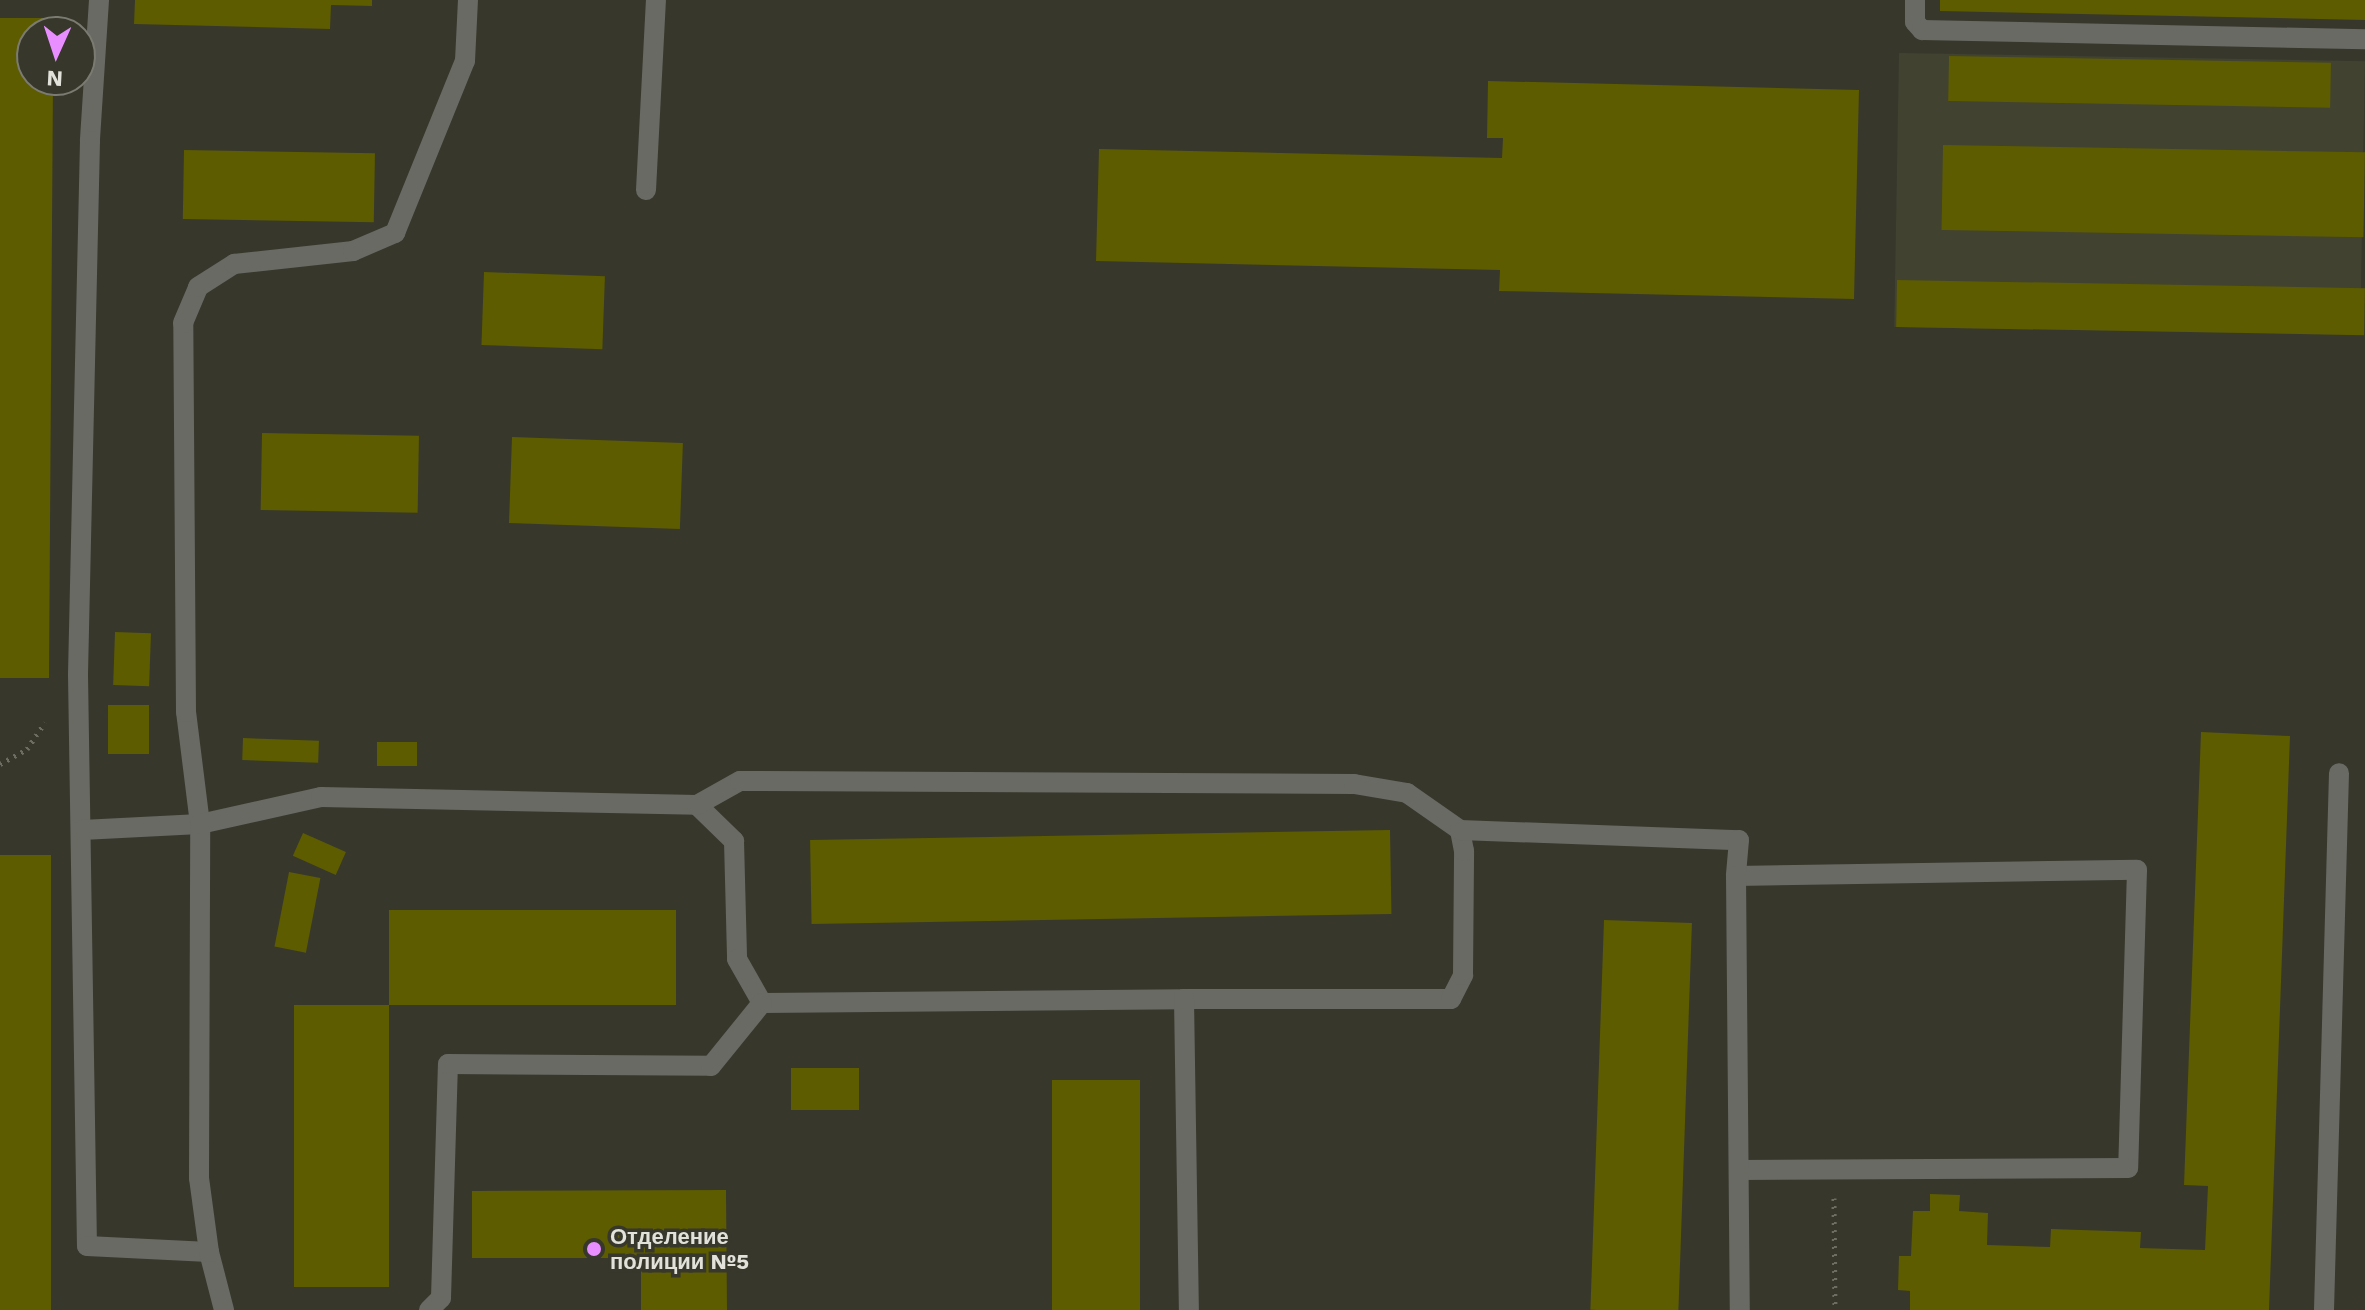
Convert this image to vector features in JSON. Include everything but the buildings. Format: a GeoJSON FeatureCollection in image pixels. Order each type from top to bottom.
{"type":"FeatureCollection","features":[{"type":"Feature","properties":{"kind":"lane"},"geometry":{"type":"LineString","coordinates":[[99,0],[90,141],[78,675],[87,1246],[209,1252]]}},
{"type":"Feature","properties":{"kind":"lane"},"geometry":{"type":"LineString","coordinates":[[224,1310],[209,1252],[199,1178],[200,824],[186,712],[183,323],[198,287],[234,264],[353,251],[395,233],[465,61],[468,0]]}},
{"type":"Feature","properties":{"kind":"lane"},"geometry":{"type":"LineString","coordinates":[[646,190],[656,0]]}},
{"type":"Feature","properties":{"kind":"lane"},"geometry":{"type":"LineString","coordinates":[[1915,0],[1915,22],[1922,30],[2365,39]]}},
{"type":"Feature","properties":{"kind":"lane"},"geometry":{"type":"LineString","coordinates":[[2324,1310],[2339,773]]}},
{"type":"Feature","properties":{"kind":"lane"},"geometry":{"type":"LineString","coordinates":[[82,830],[200,824],[321,797],[697,805],[740,781],[1354,784],[1407,793],[1460,830],[1739,840],[1736,876],[1740,1310]]}},
{"type":"Feature","properties":{"kind":"lane"},"geometry":{"type":"LineString","coordinates":[[697,805],[734,841],[737,959],[762,1003]]}},
{"type":"Feature","properties":{"kind":"lane"},"geometry":{"type":"LineString","coordinates":[[762,1003],[1451,999],[1463,975],[1464,851],[1460,830]]}},
{"type":"Feature","properties":{"kind":"lane"},"geometry":{"type":"LineString","coordinates":[[1736,876],[2137,870],[2128,1168],[1739,1170]]}},
{"type":"Feature","properties":{"kind":"lane"},"geometry":{"type":"LineString","coordinates":[[1184,999],[1189,1310]]}},
{"type":"Feature","properties":{"kind":"lane"},"geometry":{"type":"LineString","coordinates":[[429,1310],[441,1298],[448,1064],[711,1066],[762,1003]]}},
{"type":"Feature","properties":{"kind":"path"},"geometry":{"type":"LineString","coordinates":[[0,764],[27,749],[78,675]]}},
{"type":"Feature","properties":{"kind":"path"},"geometry":{"type":"LineString","coordinates":[[1834,1169],[1835,1310]]}},
{"type":"Feature","properties":{"kind":"shaded area"},"geometry":{"type":"Polygon","coordinates":[[[1899,53],[2365,61],[2360,335],[1894,327],[1899,53]]]}},
{"type":"Feature","properties":{"kind":"place","name":"Отделение полиции №5"},"geometry":{"type":"Point","coordinates":[594,1249]}}]}
